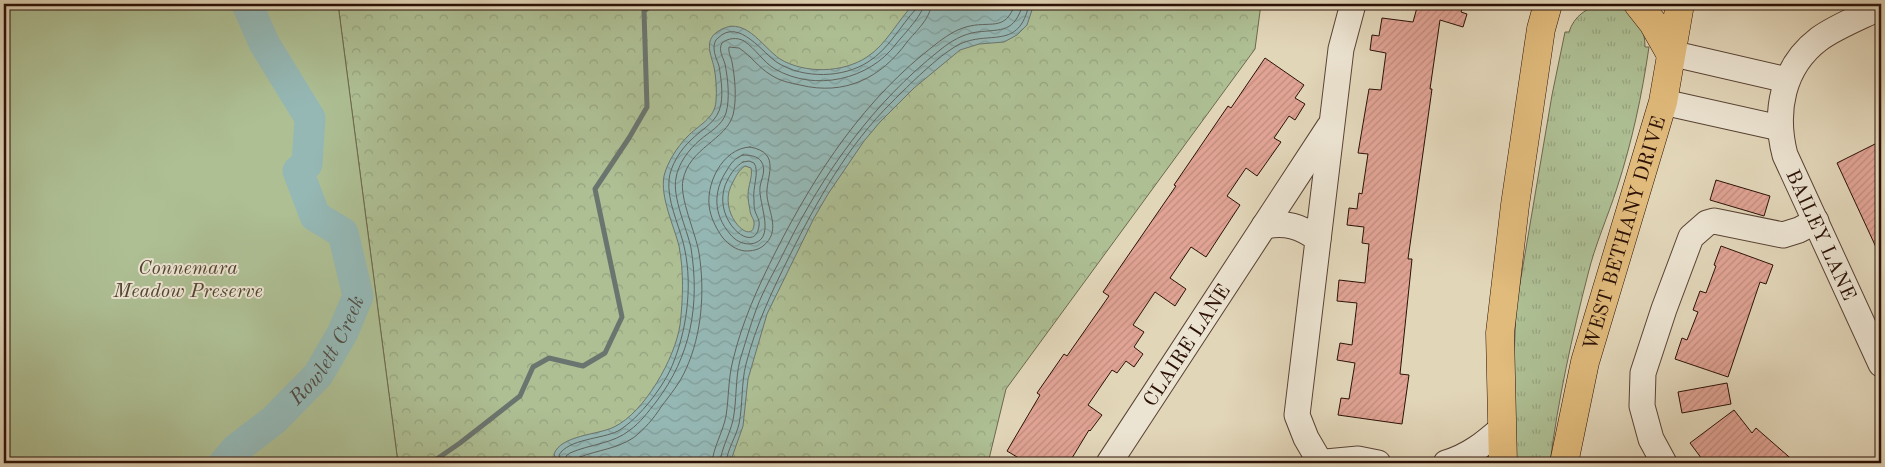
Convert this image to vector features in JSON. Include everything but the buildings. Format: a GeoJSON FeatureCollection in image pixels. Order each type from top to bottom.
{"type":"FeatureCollection","features":[{"type":"Feature","properties":{"kind":"main road"},"geometry":{"type":"LineString","coordinates":[[1503,463],[1500,333],[1515,205],[1545,16],[1570,4]]}},
{"type":"Feature","properties":{"kind":"main road"},"geometry":{"type":"LineString","coordinates":[[1638,4],[1653,23],[1670,53]]}},
{"type":"Feature","properties":{"kind":"main road","name":"WEST BETHANY DRIVE"},"geometry":{"type":"LineString","coordinates":[[1564,463],[1585,362],[1663,102],[1680,4]]}},
{"type":"Feature","properties":{"kind":"street","name":"CLAIRE LANE"},"geometry":{"type":"LineString","coordinates":[[1353,4],[1341,49],[1297,415],[1317,462],[1358,459],[1378,463]]}},
{"type":"Feature","properties":{"kind":"street"},"geometry":{"type":"LineString","coordinates":[[1670,53],[1784,91],[1802,55],[1819,39],[1881,7]]}},
{"type":"Feature","properties":{"kind":"street","name":"BAILEY LANE"},"geometry":{"type":"LineString","coordinates":[[1784,91],[1780,128],[1785,154],[1881,364]]}},
{"type":"Feature","properties":{"kind":"street"},"geometry":{"type":"LineString","coordinates":[[1663,102],[1780,128]]}},
{"type":"Feature","properties":{"kind":"street","name":"CLAIRE LANE"},"geometry":{"type":"LineString","coordinates":[[1109,463],[1332,123]]}},
{"type":"Feature","properties":{"kind":"street"},"geometry":{"type":"LineString","coordinates":[[1664,463],[1651,439],[1642,406],[1643,373],[1691,237],[1700,227],[1714,221],[1782,234],[1799,230],[1816,221]]}},
{"type":"Feature","properties":{"kind":"street"},"geometry":{"type":"LineString","coordinates":[[1264,226],[1293,225],[1306,230],[1318,239]]}},
{"type":"Feature","properties":{"kind":"street"},"geometry":{"type":"LineString","coordinates":[[1446,463],[1467,456],[1482,446],[1502,428]]}},
{"type":"Feature","properties":{"kind":"green space","name":"Connemara Meadow Preserve"},"geometry":{"type":"Polygon","coordinates":[[[4,4],[338,4],[398,463],[4,463],[4,4]]]}},
{"type":"Feature","properties":{"kind":"green space"},"geometry":{"type":"Polygon","coordinates":[[[338,4],[1261,4],[1255,49],[1006,389],[988,463],[398,463],[338,4]]]}},
{"type":"Feature","properties":{"kind":"green space"},"geometry":{"type":"Polygon","coordinates":[[[1604,4],[1621,8],[1634,16],[1642,29],[1645,47],[1649,47],[1640,101],[1622,171],[1594,252],[1582,297],[1561,392],[1550,463],[1515,463],[1514,361],[1516,307],[1552,95],[1565,32],[1569,32],[1574,21],[1582,13],[1592,7],[1604,4]]]}},
{"type":"Feature","properties":{"kind":"water"},"geometry":{"type":"Polygon","coordinates":[[[914,4],[1034,4],[1027,25],[1017,35],[1004,42],[979,44],[960,50],[914,88],[864,141],[828,194],[814,218],[767,314],[748,379],[743,426],[730,463],[557,463],[554,454],[564,443],[581,436],[607,430],[626,420],[657,383],[672,353],[680,325],[682,276],[679,246],[664,193],[664,176],[670,161],[680,145],[713,113],[716,97],[716,79],[710,53],[710,44],[713,36],[727,27],[736,26],[752,34],[780,59],[790,64],[812,69],[836,69],[857,62],[874,52],[914,4]],[[745,166],[738,173],[729,193],[728,204],[731,215],[736,223],[747,232],[752,231],[754,225],[748,197],[751,168],[745,166]]]}},
{"type":"Feature","properties":{"kind":"waterway","name":"Rowlett Creek"},"geometry":{"type":"LineString","coordinates":[[224,463],[236,449],[274,420],[318,375],[343,332],[358,296],[343,233],[315,216],[298,171],[307,164],[310,118],[264,43],[247,4]]}},
{"type":"Feature","properties":{"kind":"waterway"},"geometry":{"type":"LineString","coordinates":[[431,463],[520,396],[533,367],[549,358],[583,366],[605,353],[622,317],[595,189],[647,107],[644,11],[653,4]]}},
{"type":"Feature","properties":{"kind":"waterway"},"geometry":{"type":"LineString","coordinates":[[440,457],[448,463]]}}]}
